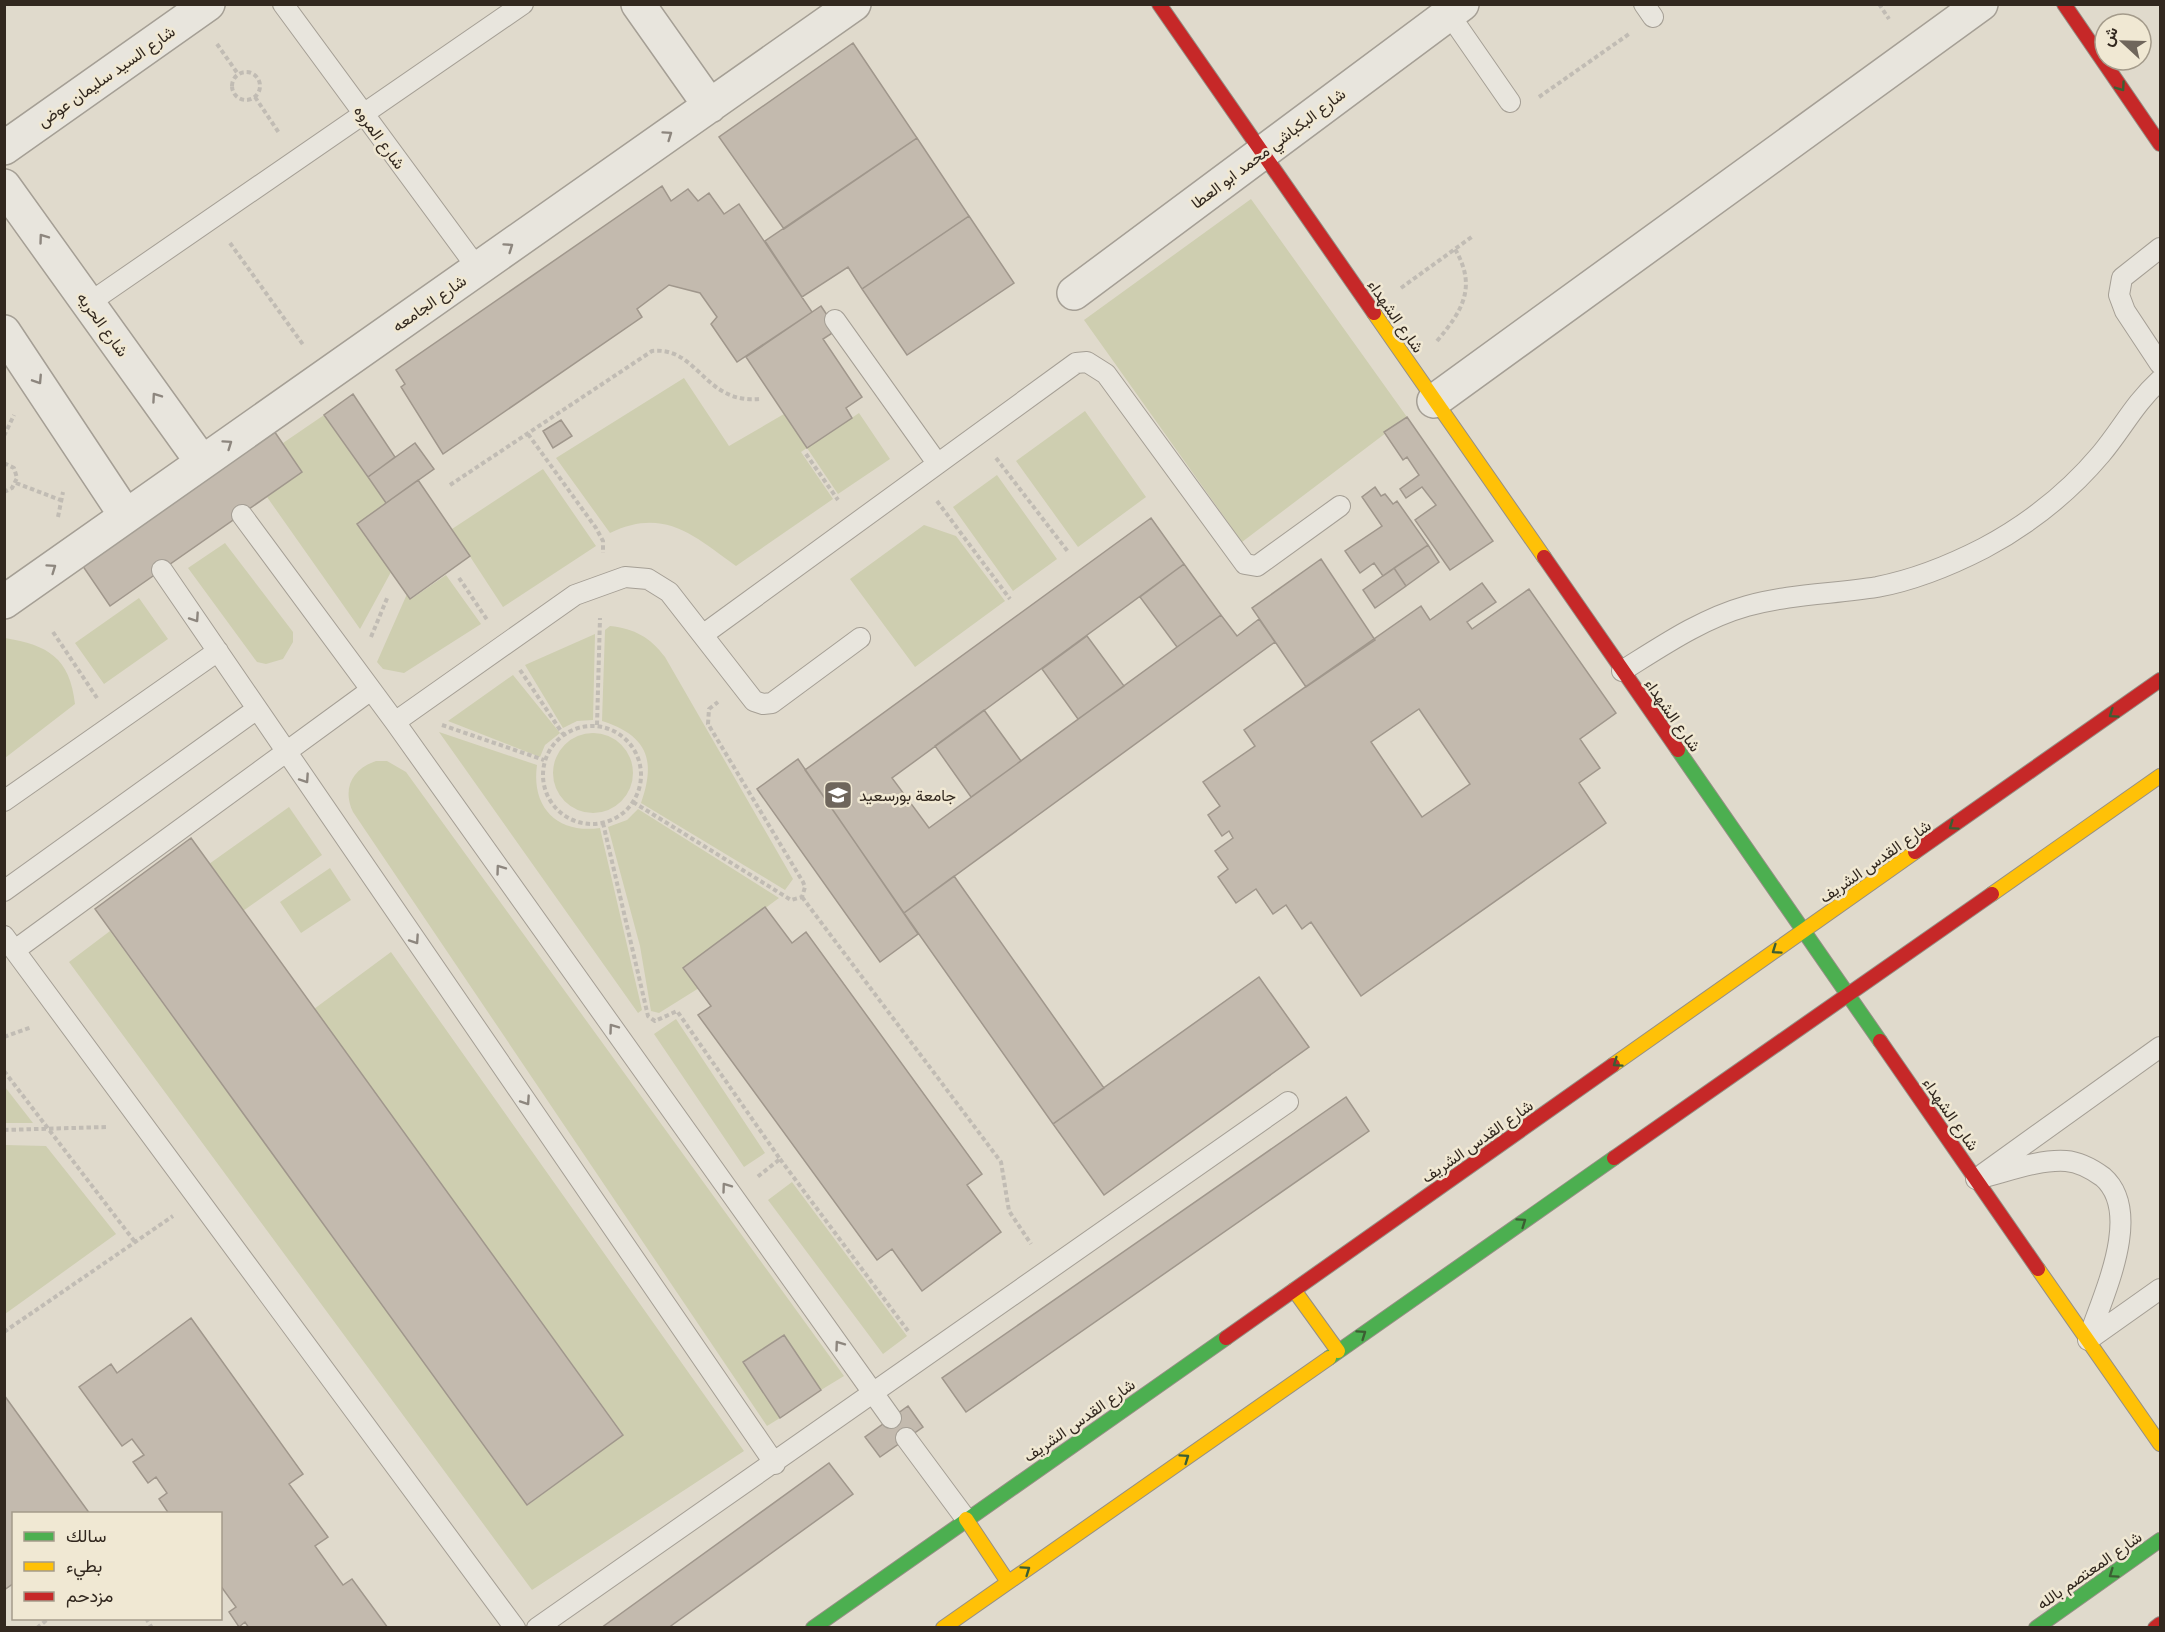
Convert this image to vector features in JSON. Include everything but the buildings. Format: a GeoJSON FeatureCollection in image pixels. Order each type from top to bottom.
{"type":"FeatureCollection","features":[{"type":"Feature","properties":{"kind":"main road","name":"شارع الشهداء"},"geometry":{"type":"LineString","coordinates":[[1159,4],[2088,1340],[2152,1416],[2160,1444]]}},
{"type":"Feature","properties":{"kind":"main road"},"geometry":{"type":"LineString","coordinates":[[2064,4],[2160,144]]}},
{"type":"Feature","properties":{"kind":"main road","name":"شارع القدس الشريف"},"geometry":{"type":"LineString","coordinates":[[813,1628],[2160,680]]}},
{"type":"Feature","properties":{"kind":"main road"},"geometry":{"type":"LineString","coordinates":[[944,1628],[2160,776]]}},
{"type":"Feature","properties":{"kind":"main road"},"geometry":{"type":"LineString","coordinates":[[1294,1290],[1338,1350]]}},
{"type":"Feature","properties":{"kind":"main road"},"geometry":{"type":"LineString","coordinates":[[966,1519],[1008,1582]]}},
{"type":"Feature","properties":{"kind":"main road","name":"شارع المعتصم بالله"},"geometry":{"type":"LineString","coordinates":[[2036,1628],[2160,1540]]}},
{"type":"Feature","properties":{"kind":"main road"},"geometry":{"type":"LineString","coordinates":[[2155,1628],[2160,1624]]}},
{"type":"Feature","properties":{"kind":"street","name":"شارع السيد سليمان عوض"},"geometry":{"type":"LineString","coordinates":[[4,148],[208,4]]}},
{"type":"Feature","properties":{"kind":"street"},"geometry":{"type":"LineString","coordinates":[[638,4],[710,106]]}},
{"type":"Feature","properties":{"kind":"street","name":"شارع الجامعه"},"geometry":{"type":"LineString","coordinates":[[4,602],[128,520],[326,376],[854,4]]}},
{"type":"Feature","properties":{"kind":"street"},"geometry":{"type":"LineString","coordinates":[[1434,401],[1982,4]]}},
{"type":"Feature","properties":{"kind":"street","name":"شارع البكباشي محمد ابو العطا"},"geometry":{"type":"LineString","coordinates":[[1074,293],[1456,9]]}},
{"type":"Feature","properties":{"kind":"street","name":"شارع الحريه"},"geometry":{"type":"LineString","coordinates":[[4,186],[205,465]]}},
{"type":"Feature","properties":{"kind":"street"},"geometry":{"type":"LineString","coordinates":[[4,332],[128,520]]}},
{"type":"Feature","properties":{"kind":"lane","name":"شارع المروه"},"geometry":{"type":"LineString","coordinates":[[283,4],[478,269]]}},
{"type":"Feature","properties":{"kind":"lane"},"geometry":{"type":"LineString","coordinates":[[89,303],[522,4]]}},
{"type":"Feature","properties":{"kind":"lane"},"geometry":{"type":"LineString","coordinates":[[1456,9],[1510,102]]}},
{"type":"Feature","properties":{"kind":"lane"},"geometry":{"type":"LineString","coordinates":[[2160,248],[2122,279],[2119,295],[2125,311],[2160,364]]}},
{"type":"Feature","properties":{"kind":"lane"},"geometry":{"type":"LineString","coordinates":[[836,320],[937,463]]}},
{"type":"Feature","properties":{"kind":"lane"},"geometry":{"type":"LineString","coordinates":[[704,634],[1066,368],[1076,363],[1087,362],[1106,374],[1245,564],[1257,566],[1340,506]]}},
{"type":"Feature","properties":{"kind":"lane"},"geometry":{"type":"LineString","coordinates":[[1622,671],[1683,633],[1746,606],[1780,598],[1880,586],[1916,577],[1984,547],[2047,506],[2075,481],[2101,454],[2123,421],[2160,380]]}},
{"type":"Feature","properties":{"kind":"lane"},"geometry":{"type":"LineString","coordinates":[[242,515],[371,690],[401,718],[732,1195],[891,1418]]}},
{"type":"Feature","properties":{"kind":"lane"},"geometry":{"type":"LineString","coordinates":[[162,570],[774,1464]]}},
{"type":"Feature","properties":{"kind":"lane"},"geometry":{"type":"LineString","coordinates":[[401,718],[575,595],[625,577],[648,579],[669,592],[754,700],[763,704],[772,703],[860,638]]}},
{"type":"Feature","properties":{"kind":"lane"},"geometry":{"type":"LineString","coordinates":[[4,801],[218,651]]}},
{"type":"Feature","properties":{"kind":"lane"},"geometry":{"type":"LineString","coordinates":[[371,690],[287,752],[10,943],[515,1628]]}},
{"type":"Feature","properties":{"kind":"lane"},"geometry":{"type":"LineString","coordinates":[[4,891],[257,709]]}},
{"type":"Feature","properties":{"kind":"lane"},"geometry":{"type":"LineString","coordinates":[[1976,1179],[2160,1047]]}},
{"type":"Feature","properties":{"kind":"lane"},"geometry":{"type":"LineString","coordinates":[[537,1628],[1288,1102]]}},
{"type":"Feature","properties":{"kind":"lane"},"geometry":{"type":"LineString","coordinates":[[1976,1179],[2065,1161],[2096,1172],[2108,1182],[2117,1196],[2122,1213],[2121,1228],[2115,1258],[2088,1340]]}},
{"type":"Feature","properties":{"kind":"lane"},"geometry":{"type":"LineString","coordinates":[[2088,1340],[2160,1289]]}},
{"type":"Feature","properties":{"kind":"lane"},"geometry":{"type":"LineString","coordinates":[[906,1438],[966,1519]]}},
{"type":"Feature","properties":{"kind":"path"},"geometry":{"type":"LineString","coordinates":[[1879,4],[1889,19]]}},
{"type":"Feature","properties":{"kind":"path"},"geometry":{"type":"LineString","coordinates":[[1510,102],[1515,107],[1523,108],[1649,11]]}},
{"type":"Feature","properties":{"kind":"path"},"geometry":{"type":"LineString","coordinates":[[243,72],[254,74],[260,82],[255,97],[238,98],[232,89],[234,78],[243,72]]}},
{"type":"Feature","properties":{"kind":"path"},"geometry":{"type":"LineString","coordinates":[[255,97],[297,160]]}},
{"type":"Feature","properties":{"kind":"path"},"geometry":{"type":"LineString","coordinates":[[212,218],[326,376]]}},
{"type":"Feature","properties":{"kind":"path"},"geometry":{"type":"LineString","coordinates":[[1371,310],[1473,236]]}},
{"type":"Feature","properties":{"kind":"path"},"geometry":{"type":"LineString","coordinates":[[1412,367],[1461,309],[1467,278],[1463,263],[1455,249]]}},
{"type":"Feature","properties":{"kind":"path"},"geometry":{"type":"LineString","coordinates":[[450,485],[652,351],[665,350],[678,354],[723,393],[747,400],[759,399]]}},
{"type":"Feature","properties":{"kind":"path"},"geometry":{"type":"LineString","coordinates":[[15,412],[21,422]]}},
{"type":"Feature","properties":{"kind":"path"},"geometry":{"type":"LineString","coordinates":[[977,434],[1069,553]]}},
{"type":"Feature","properties":{"kind":"path"},"geometry":{"type":"LineString","coordinates":[[807,454],[854,523]]}},
{"type":"Feature","properties":{"kind":"path"},"geometry":{"type":"LineString","coordinates":[[4,463],[17,472],[16,483],[4,492]]}},
{"type":"Feature","properties":{"kind":"path"},"geometry":{"type":"LineString","coordinates":[[918,476],[1010,599]]}},
{"type":"Feature","properties":{"kind":"path"},"geometry":{"type":"LineString","coordinates":[[16,483],[63,501]]}},
{"type":"Feature","properties":{"kind":"path"},"geometry":{"type":"LineString","coordinates":[[55,522],[63,501],[62,485]]}},
{"type":"Feature","properties":{"kind":"path"},"geometry":{"type":"LineString","coordinates":[[357,671],[388,596]]}},
{"type":"Feature","properties":{"kind":"path"},"geometry":{"type":"LineString","coordinates":[[54,632],[114,724]]}},
{"type":"Feature","properties":{"kind":"path"},"geometry":{"type":"LineString","coordinates":[[741,683],[709,709],[706,719],[803,882],[805,887],[802,897]]}},
{"type":"Feature","properties":{"kind":"path"},"geometry":{"type":"LineString","coordinates":[[401,718],[544,760]]}},
{"type":"Feature","properties":{"kind":"path"},"geometry":{"type":"LineString","coordinates":[[597,725],[611,729],[623,736],[639,760],[639,789],[633,802],[615,819],[603,823],[589,824],[574,821],[561,814],[544,790],[544,760],[557,740],[579,726],[597,725]]}},
{"type":"Feature","properties":{"kind":"path"},"geometry":{"type":"LineString","coordinates":[[633,802],[791,900],[802,897]]}},
{"type":"Feature","properties":{"kind":"path"},"geometry":{"type":"LineString","coordinates":[[603,823],[648,1016],[655,1022],[677,1011],[780,1159],[926,1356]]}},
{"type":"Feature","properties":{"kind":"path"},"geometry":{"type":"LineString","coordinates":[[802,897],[997,1156],[1004,1169],[1011,1217],[1050,1268]]}},
{"type":"Feature","properties":{"kind":"path"},"geometry":{"type":"LineString","coordinates":[[4,1071],[135,1242]]}},
{"type":"Feature","properties":{"kind":"path"},"geometry":{"type":"LineString","coordinates":[[4,1130],[144,1125]]}},
{"type":"Feature","properties":{"kind":"path"},"geometry":{"type":"LineString","coordinates":[[732,1195],[780,1159]]}},
{"type":"Feature","properties":{"kind":"path"},"geometry":{"type":"LineString","coordinates":[[4,1332],[198,1199]]}},
{"type":"Feature","properties":{"kind":"green space"},"geometry":{"type":"Polygon","coordinates":[[[1251,199],[1407,417],[1242,542],[1084,320],[1251,199]]]}},
{"type":"Feature","properties":{"kind":"green space"},"geometry":{"type":"Polygon","coordinates":[[[684,378],[729,446],[784,414],[807,448],[801,452],[833,499],[736,566],[691,535],[662,524],[646,523],[610,533],[556,458],[684,378]]]}},
{"type":"Feature","properties":{"kind":"green space"},"geometry":{"type":"Polygon","coordinates":[[[1085,411],[1146,497],[1078,547],[1016,461],[1085,411]]]}},
{"type":"Feature","properties":{"kind":"green space"},"geometry":{"type":"Polygon","coordinates":[[[859,413],[890,459],[838,494],[807,448],[859,413]]]}},
{"type":"Feature","properties":{"kind":"green space"},"geometry":{"type":"Polygon","coordinates":[[[324,415],[386,503],[357,524],[391,572],[360,629],[267,497],[302,472],[283,443],[324,415]]]}},
{"type":"Feature","properties":{"kind":"green space"},"geometry":{"type":"Polygon","coordinates":[[[543,469],[596,546],[503,607],[452,529],[543,469]]]}},
{"type":"Feature","properties":{"kind":"green space"},"geometry":{"type":"Polygon","coordinates":[[[997,475],[1057,559],[1013,591],[953,507],[997,475]]]}},
{"type":"Feature","properties":{"kind":"green space"},"geometry":{"type":"Polygon","coordinates":[[[924,525],[956,536],[1005,601],[915,667],[850,579],[924,525]]]}},
{"type":"Feature","properties":{"kind":"green space"},"geometry":{"type":"Polygon","coordinates":[[[225,543],[293,632],[293,642],[283,659],[266,664],[257,662],[188,568],[225,543]]]}},
{"type":"Feature","properties":{"kind":"green space"},"geometry":{"type":"Polygon","coordinates":[[[446,575],[481,624],[404,673],[383,669],[377,662],[407,594],[411,599],[446,575]]]}},
{"type":"Feature","properties":{"kind":"green space"},"geometry":{"type":"Polygon","coordinates":[[[139,598],[168,639],[104,684],[75,643],[139,598]]]}},
{"type":"Feature","properties":{"kind":"green space"},"geometry":{"type":"Polygon","coordinates":[[[610,626],[627,629],[641,635],[654,644],[665,657],[793,879],[785,890],[641,803],[648,774],[644,752],[639,742],[630,734],[602,721],[605,630],[610,626]]]}},
{"type":"Feature","properties":{"kind":"green space"},"geometry":{"type":"Polygon","coordinates":[[[595,634],[593,720],[577,721],[563,728],[525,665],[595,634]]]}},
{"type":"Feature","properties":{"kind":"green space"},"geometry":{"type":"Polygon","coordinates":[[[5,638],[33,645],[54,656],[68,675],[75,704],[5,758],[5,638]]]}},
{"type":"Feature","properties":{"kind":"green space"},"geometry":{"type":"Polygon","coordinates":[[[513,675],[560,733],[545,745],[540,757],[448,721],[513,675]]]}},
{"type":"Feature","properties":{"kind":"green space"},"geometry":{"type":"Polygon","coordinates":[[[439,732],[537,765],[538,793],[550,814],[571,827],[600,828],[642,1010],[638,1013],[439,732]]]}},
{"type":"Feature","properties":{"kind":"green space"},"geometry":{"type":"Polygon","coordinates":[[[593,733],[608,736],[621,745],[630,758],[633,773],[630,788],[621,801],[608,810],[593,813],[578,810],[565,801],[556,788],[553,773],[556,758],[565,745],[578,736],[593,733]]]}},
{"type":"Feature","properties":{"kind":"green space"},"geometry":{"type":"Polygon","coordinates":[[[376,761],[387,761],[406,772],[844,1376],[821,1390],[783,1335],[743,1362],[780,1418],[767,1426],[353,812],[349,795],[351,781],[361,769],[376,761]]]}},
{"type":"Feature","properties":{"kind":"green space"},"geometry":{"type":"Polygon","coordinates":[[[289,807],[322,855],[243,911],[209,864],[289,807]]]}},
{"type":"Feature","properties":{"kind":"green space"},"geometry":{"type":"Polygon","coordinates":[[[638,809],[779,898],[683,968],[699,988],[659,1013],[651,1011],[640,946],[608,827],[627,820],[638,809]]]}},
{"type":"Feature","properties":{"kind":"green space"},"geometry":{"type":"Polygon","coordinates":[[[330,868],[351,900],[301,933],[280,902],[330,868]]]}},
{"type":"Feature","properties":{"kind":"green space"},"geometry":{"type":"Polygon","coordinates":[[[110,931],[528,1505],[623,1434],[314,1009],[391,952],[744,1451],[532,1590],[69,962],[110,931]]]}},
{"type":"Feature","properties":{"kind":"green space"},"geometry":{"type":"Polygon","coordinates":[[[676,1019],[765,1153],[744,1167],[654,1034],[676,1019]]]}},
{"type":"Feature","properties":{"kind":"green space"},"geometry":{"type":"Polygon","coordinates":[[[5,1087],[33,1123],[5,1123],[5,1087]]]}},
{"type":"Feature","properties":{"kind":"green space"},"geometry":{"type":"Polygon","coordinates":[[[5,1145],[46,1146],[116,1234],[5,1314],[5,1145]]]}},
{"type":"Feature","properties":{"kind":"green space"},"geometry":{"type":"Polygon","coordinates":[[[792,1182],[907,1336],[883,1354],[768,1200],[792,1182]]]}},
{"type":"Feature","properties":{"kind":"traffic: fast"},"geometry":{"type":"LineString","coordinates":[[1678,750],[1880,1041]]}},
{"type":"Feature","properties":{"kind":"traffic: fast"},"geometry":{"type":"LineString","coordinates":[[1329,1358],[1614,1158]]}},
{"type":"Feature","properties":{"kind":"traffic: fast"},"geometry":{"type":"LineString","coordinates":[[813,1628],[1226,1338]]}},
{"type":"Feature","properties":{"kind":"traffic: fast"},"geometry":{"type":"LineString","coordinates":[[2036,1628],[2160,1540]]}},
{"type":"Feature","properties":{"kind":"traffic: slow"},"geometry":{"type":"LineString","coordinates":[[1374,313],[1544,557]]}},
{"type":"Feature","properties":{"kind":"traffic: slow"},"geometry":{"type":"LineString","coordinates":[[1992,894],[2160,776]]}},
{"type":"Feature","properties":{"kind":"traffic: slow"},"geometry":{"type":"LineString","coordinates":[[1613,1065],[1915,852]]}},
{"type":"Feature","properties":{"kind":"traffic: slow"},"geometry":{"type":"LineString","coordinates":[[2038,1269],[2160,1444]]}},
{"type":"Feature","properties":{"kind":"traffic: slow"},"geometry":{"type":"LineString","coordinates":[[1294,1290],[1338,1351]]}},
{"type":"Feature","properties":{"kind":"traffic: slow"},"geometry":{"type":"LineString","coordinates":[[943,1628],[1329,1358]]}},
{"type":"Feature","properties":{"kind":"traffic: slow"},"geometry":{"type":"LineString","coordinates":[[966,1519],[1008,1582]]}},
{"type":"Feature","properties":{"kind":"traffic: jam"},"geometry":{"type":"LineString","coordinates":[[1159,4],[1374,313]]}},
{"type":"Feature","properties":{"kind":"traffic: jam"},"geometry":{"type":"LineString","coordinates":[[2064,4],[2160,144]]}},
{"type":"Feature","properties":{"kind":"traffic: jam"},"geometry":{"type":"LineString","coordinates":[[1544,557],[1678,750]]}},
{"type":"Feature","properties":{"kind":"traffic: jam"},"geometry":{"type":"LineString","coordinates":[[1915,852],[2160,680]]}},
{"type":"Feature","properties":{"kind":"traffic: jam"},"geometry":{"type":"LineString","coordinates":[[1614,1158],[1992,894]]}},
{"type":"Feature","properties":{"kind":"traffic: jam"},"geometry":{"type":"LineString","coordinates":[[1880,1041],[2038,1269]]}},
{"type":"Feature","properties":{"kind":"traffic: jam"},"geometry":{"type":"LineString","coordinates":[[1226,1338],[1613,1065]]}},
{"type":"Feature","properties":{"kind":"traffic: jam"},"geometry":{"type":"LineString","coordinates":[[2155,1628],[2160,1624]]}},
{"type":"Feature","properties":{"kind":"place","name":"جامعة بورسعيد"},"geometry":{"type":"Point","coordinates":[838,795]}}]}
